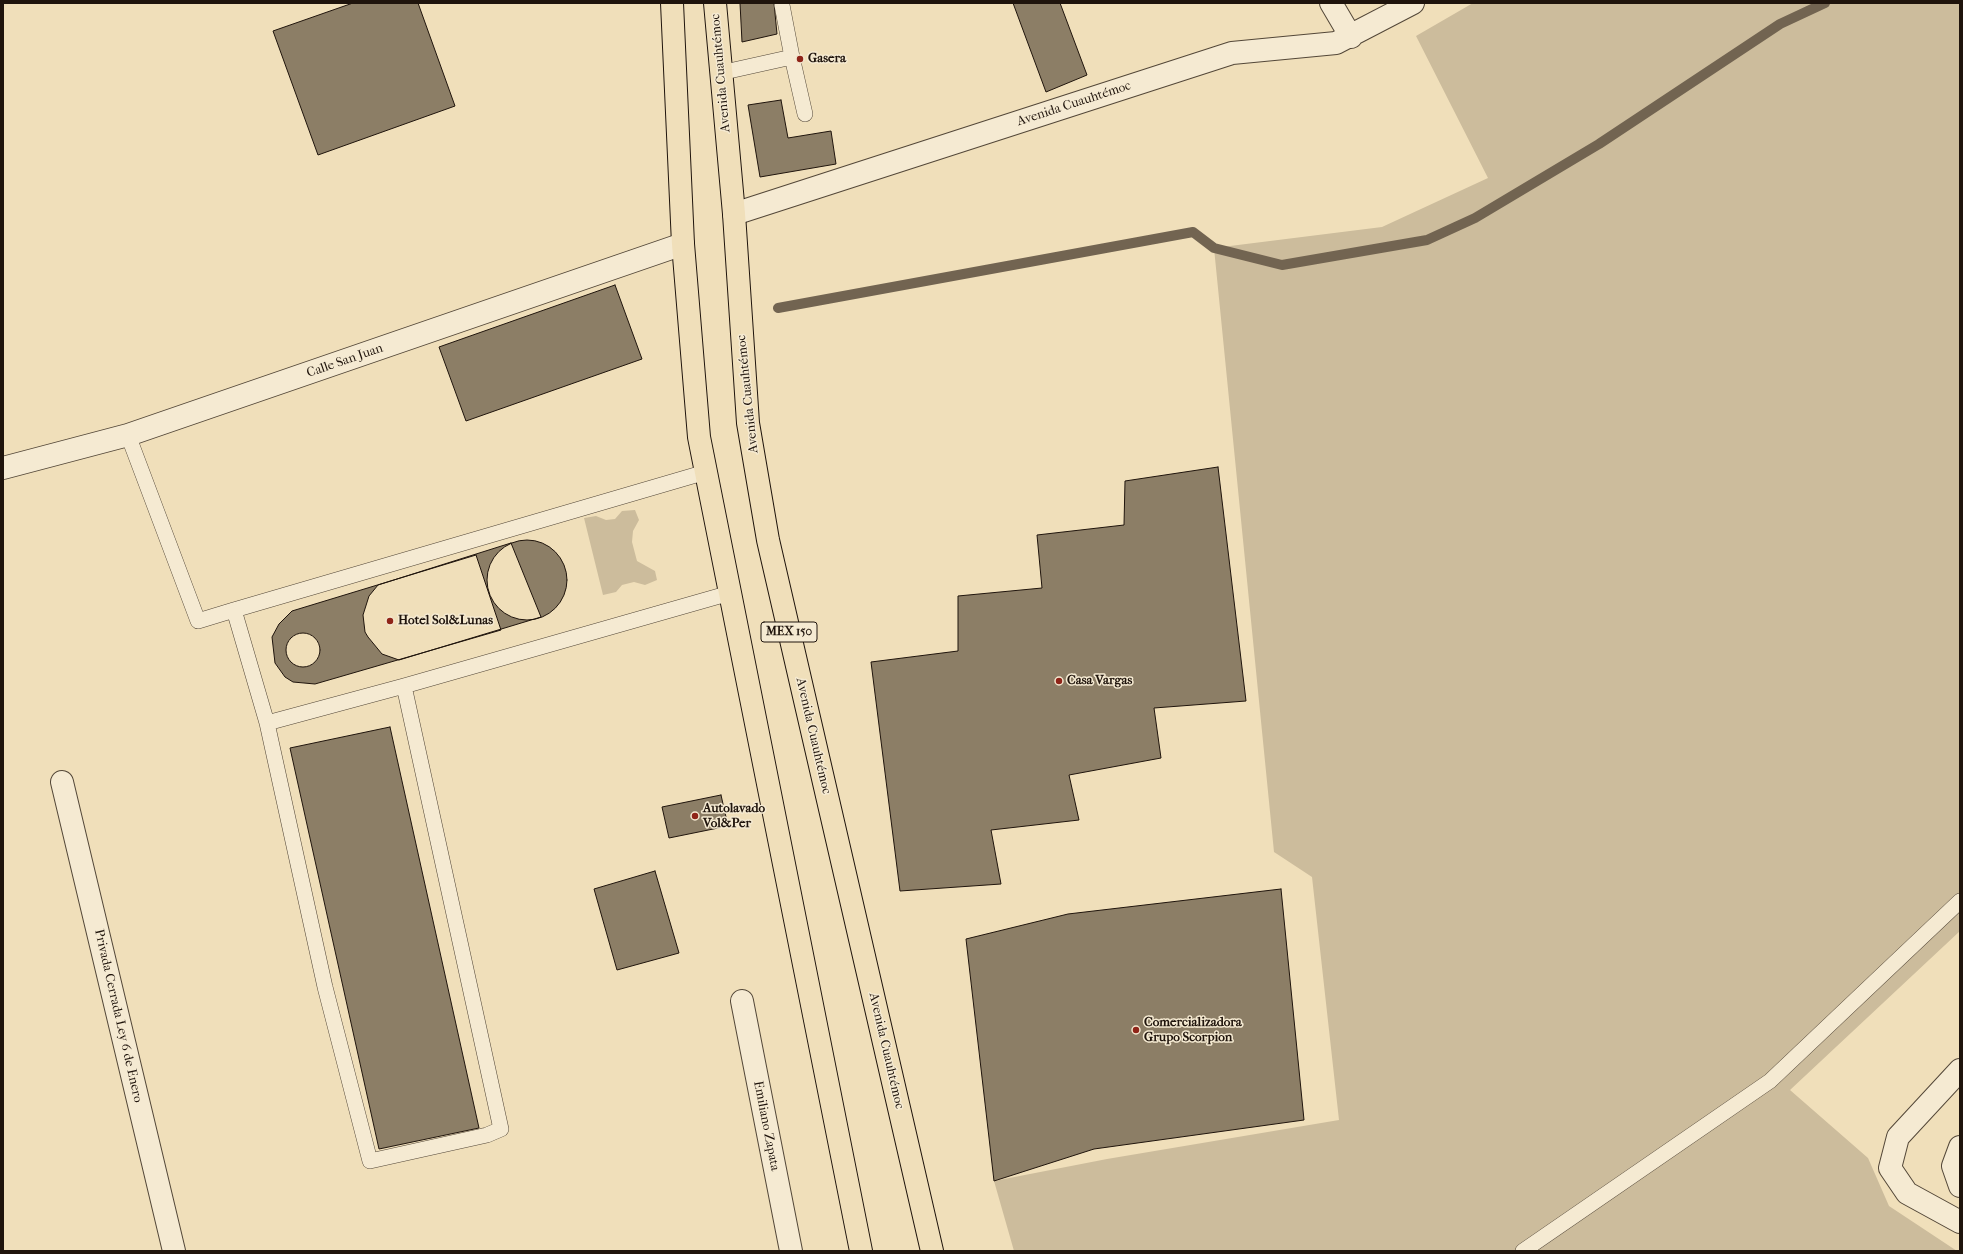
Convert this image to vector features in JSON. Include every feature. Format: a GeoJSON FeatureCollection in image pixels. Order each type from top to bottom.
{"type":"FeatureCollection","features":[{"type":"Feature","properties":{"kind":"main road"},"geometry":{"type":"LineString","coordinates":[[672,3],[683,244],[699,437],[861,1251]]}},
{"type":"Feature","properties":{"kind":"main road","name":"Avenida Cuauhtémoc"},"geometry":{"type":"LineString","coordinates":[[715,3],[720,73],[734,214],[748,423],[768,540],[932,1251]]}},
{"type":"Feature","properties":{"kind":"street"},"geometry":{"type":"LineString","coordinates":[[1331,3],[1351,37]]}},
{"type":"Feature","properties":{"kind":"street","name":"Avenida Cuauhtémoc"},"geometry":{"type":"LineString","coordinates":[[734,214],[1232,53],[1336,43],[1351,37],[1413,3]]}},
{"type":"Feature","properties":{"kind":"street","name":"Calle San Juan"},"geometry":{"type":"LineString","coordinates":[[3,468],[128,435],[683,244]]}},
{"type":"Feature","properties":{"kind":"street","name":"Privada Cerrada Ley 6 de Enero"},"geometry":{"type":"LineString","coordinates":[[62,782],[174,1251]]}},
{"type":"Feature","properties":{"kind":"street","name":"Emiliano Zapata"},"geometry":{"type":"LineString","coordinates":[[742,1001],[790,1251]]}},
{"type":"Feature","properties":{"kind":"street"},"geometry":{"type":"LineString","coordinates":[[1960,1070],[1898,1137],[1890,1168],[1907,1193],[1960,1222]]}},
{"type":"Feature","properties":{"kind":"street"},"geometry":{"type":"LineString","coordinates":[[1956,1157],[1960,1186]]}},
{"type":"Feature","properties":{"kind":"lane"},"geometry":{"type":"LineString","coordinates":[[782,5],[805,114]]}},
{"type":"Feature","properties":{"kind":"lane"},"geometry":{"type":"LineString","coordinates":[[720,73],[792,57]]}},
{"type":"Feature","properties":{"kind":"lane"},"geometry":{"type":"LineString","coordinates":[[128,435],[198,621],[706,472]]}},
{"type":"Feature","properties":{"kind":"lane"},"geometry":{"type":"LineString","coordinates":[[267,722],[404,686],[730,593]]}},
{"type":"Feature","properties":{"kind":"lane"},"geometry":{"type":"LineString","coordinates":[[234,610],[267,722],[324,987],[370,1161],[487,1135],[501,1129],[404,686]]}},
{"type":"Feature","properties":{"kind":"lane"},"geometry":{"type":"LineString","coordinates":[[1523,1251],[1770,1081],[1960,901]]}},
{"type":"Feature","properties":{"kind":"shaded area"},"geometry":{"type":"Polygon","coordinates":[[[1473,3],[1960,3],[1960,931],[1790,1090],[1868,1158],[1889,1206],[1957,1251],[1014,1251],[994,1181],[1107,1159],[1339,1120],[1312,877],[1274,852],[1214,248],[1382,227],[1488,178],[1416,36],[1473,3]]]}},
{"type":"Feature","properties":{"kind":"shaded area"},"geometry":{"type":"Polygon","coordinates":[[[635,510],[639,520],[633,531],[632,542],[637,561],[655,571],[657,580],[645,585],[634,582],[622,585],[616,592],[603,595],[584,518],[596,516],[606,520],[615,519],[622,511],[635,510]]]}},
{"type":"Feature","properties":{"kind":"building"},"geometry":{"type":"Polygon","coordinates":[[[353,3],[418,3],[455,106],[318,155],[273,31],[353,3]]]}},
{"type":"Feature","properties":{"kind":"building"},"geometry":{"type":"Polygon","coordinates":[[[740,3],[774,3],[777,34],[742,42],[740,3]]]}},
{"type":"Feature","properties":{"kind":"building"},"geometry":{"type":"Polygon","coordinates":[[[1013,3],[1060,3],[1087,75],[1046,92],[1013,3]]]}},
{"type":"Feature","properties":{"kind":"building"},"geometry":{"type":"Polygon","coordinates":[[[781,100],[788,138],[831,131],[836,164],[760,177],[748,105],[781,100]]]}},
{"type":"Feature","properties":{"kind":"building"},"geometry":{"type":"Polygon","coordinates":[[[615,285],[642,359],[466,421],[439,347],[615,285]]]}},
{"type":"Feature","properties":{"kind":"building","name":"Casa Vargas"},"geometry":{"type":"Polygon","coordinates":[[[1218,467],[1246,701],[1154,708],[1161,758],[1069,775],[1079,820],[991,830],[1001,884],[900,891],[871,662],[958,651],[958,596],[1042,588],[1037,535],[1124,525],[1125,481],[1218,467]]]}},
{"type":"Feature","properties":{"kind":"building"},"geometry":{"type":"Polygon","coordinates":[[[527,540],[542,543],[555,552],[564,565],[567,580],[564,595],[555,608],[542,617],[527,620],[512,617],[499,608],[490,595],[487,580],[490,565],[499,552],[512,543],[527,540]]]}},
{"type":"Feature","properties":{"kind":"building"},"geometry":{"type":"Polygon","coordinates":[[[511,543],[541,617],[399,660],[382,654],[368,637],[365,632],[363,615],[369,596],[378,585],[511,543]]]}},
{"type":"Feature","properties":{"kind":"building","name":"Hotel Sol&Lunas"},"geometry":{"type":"Polygon","coordinates":[[[476,555],[501,630],[315,684],[293,682],[285,677],[275,663],[272,637],[279,624],[292,611],[476,555]]]}},
{"type":"Feature","properties":{"kind":"building"},"geometry":{"type":"Polygon","coordinates":[[[306,633],[315,638],[319,643],[319,657],[315,662],[310,666],[300,667],[296,666],[287,657],[286,647],[287,643],[296,634],[306,633]]]}},
{"type":"Feature","properties":{"kind":"building"},"geometry":{"type":"Polygon","coordinates":[[[390,727],[479,1128],[379,1149],[290,748],[390,727]]]}},
{"type":"Feature","properties":{"kind":"building","name":"Autolavado Vol&Per"},"geometry":{"type":"Polygon","coordinates":[[[721,795],[728,826],[669,838],[662,807],[721,795]]]}},
{"type":"Feature","properties":{"kind":"building"},"geometry":{"type":"Polygon","coordinates":[[[655,871],[679,953],[617,970],[594,889],[655,871]]]}},
{"type":"Feature","properties":{"kind":"building","name":"Comercializadora Grupo Scorpion"},"geometry":{"type":"Polygon","coordinates":[[[1281,889],[1304,1120],[1094,1149],[994,1181],[966,939],[1068,914],[1281,889]]]}},
{"type":"Feature","properties":{"kind":"waterway"},"geometry":{"type":"LineString","coordinates":[[778,308],[1193,232],[1214,248],[1282,265],[1427,240],[1475,218],[1599,144],[1780,24],[1825,3]]}},
{"type":"Feature","properties":{"kind":"place","name":"Gasera"},"geometry":{"type":"Point","coordinates":[800,59]}},
{"type":"Feature","properties":{"kind":"place","name":"Hotel Sol&Lunas"},"geometry":{"type":"Point","coordinates":[390,621]}},
{"type":"Feature","properties":{"kind":"place","name":"Casa Vargas"},"geometry":{"type":"Point","coordinates":[1059,681]}},
{"type":"Feature","properties":{"kind":"place","name":"Autolavado Vol&Per"},"geometry":{"type":"Point","coordinates":[695,816]}},
{"type":"Feature","properties":{"kind":"place","name":"Comercializadora Grupo Scorpion"},"geometry":{"type":"Point","coordinates":[1136,1030]}}]}
